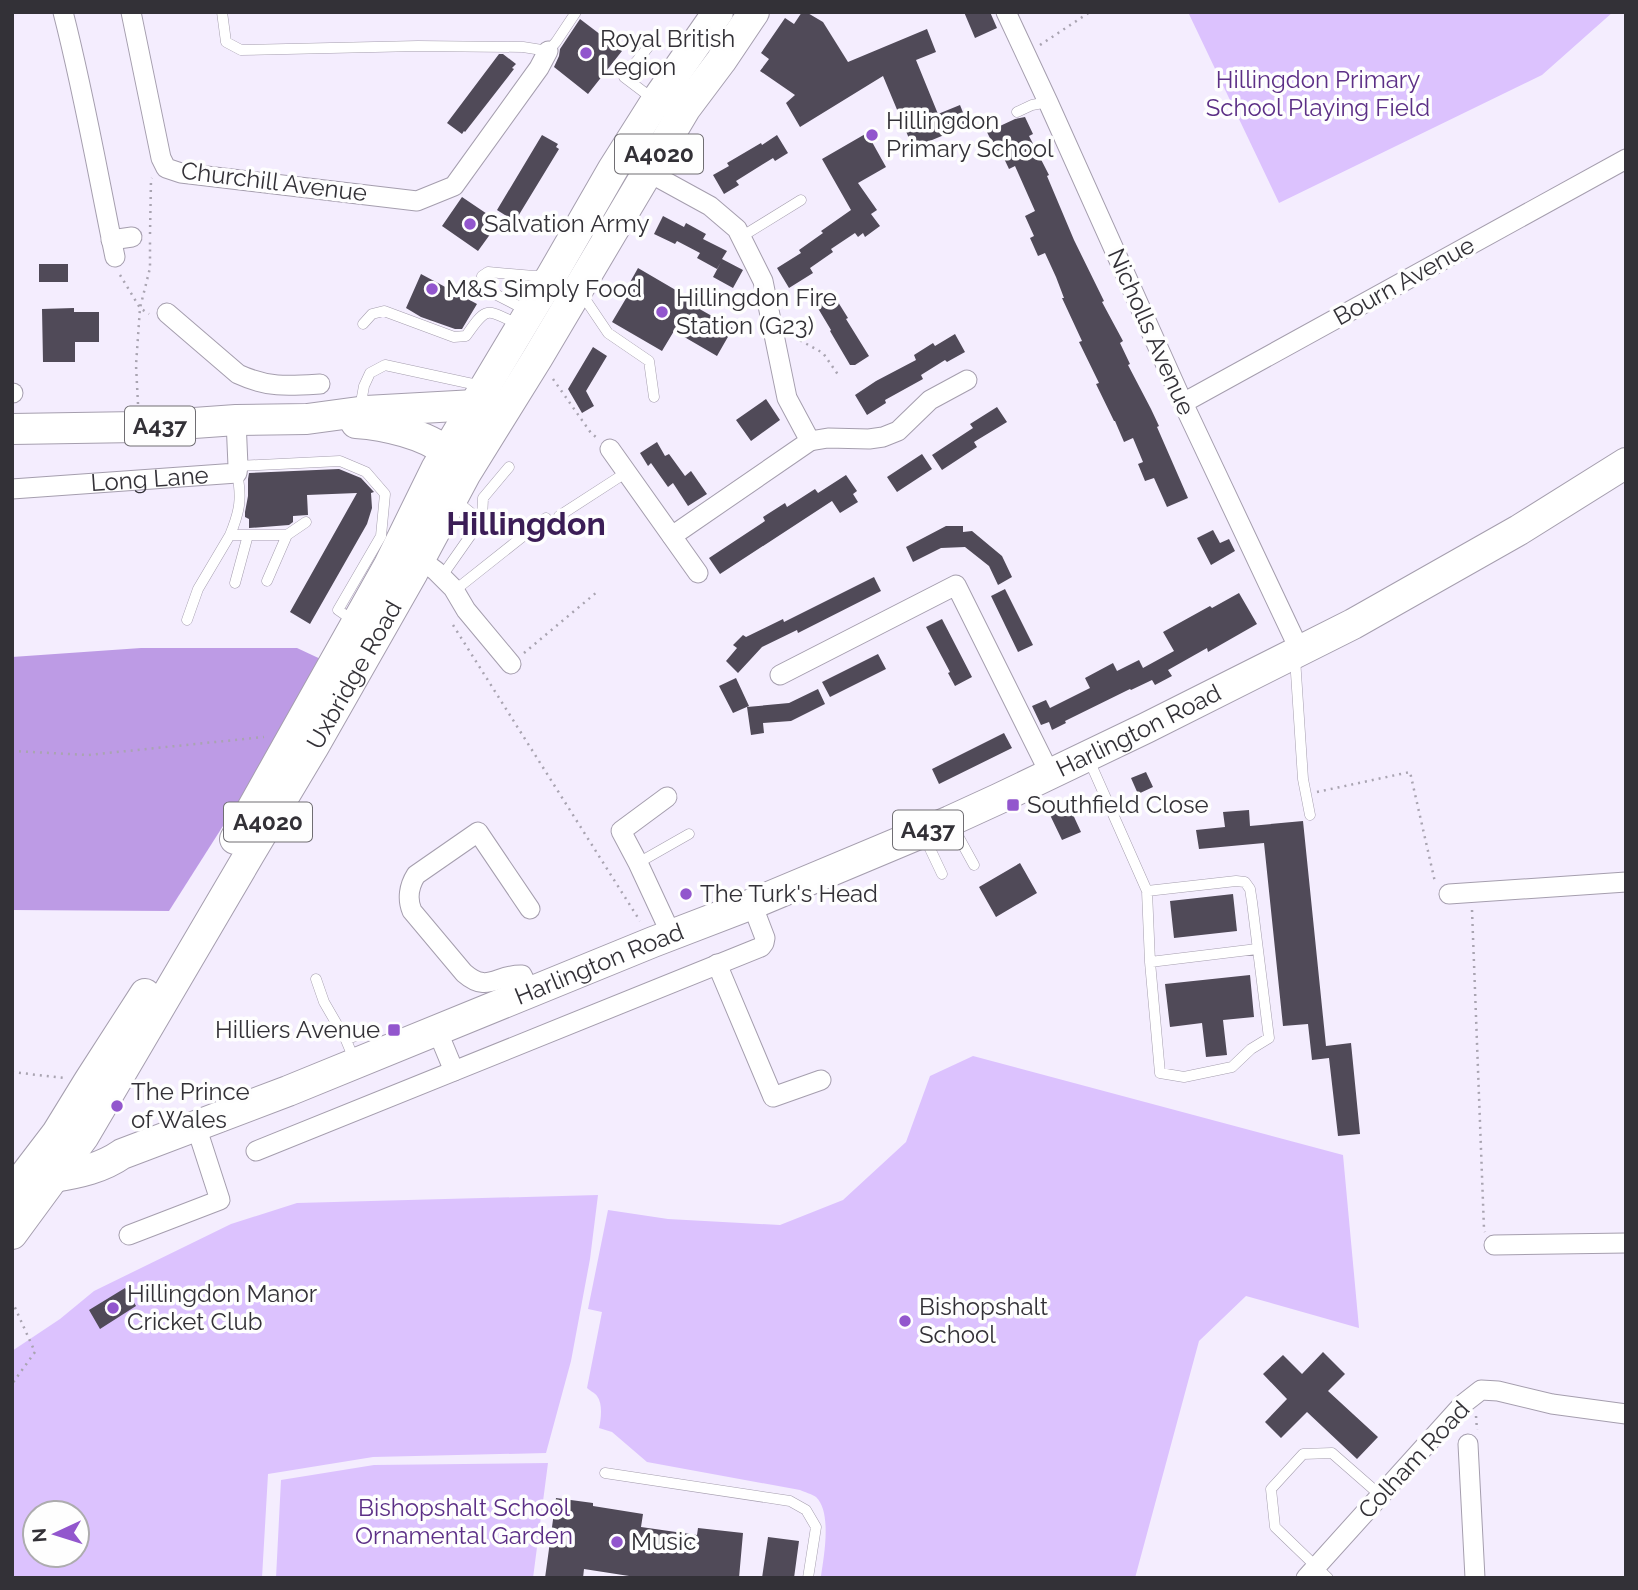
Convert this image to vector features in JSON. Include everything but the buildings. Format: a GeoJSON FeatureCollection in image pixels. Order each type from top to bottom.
{"type":"FeatureCollection","features":[{"type":"Feature","properties":{"kind":"main road","name":"Uxbridge Road"},"geometry":{"type":"LineString","coordinates":[[12,1234],[54,1177],[95,1071],[137,1006],[296,733],[389,565],[538,357],[565,282],[613,169],[718,12]]}},
{"type":"Feature","properties":{"kind":"main road","name":"Uxbridge Road"},"geometry":{"type":"LineString","coordinates":[[12,1192],[71,1135],[314,746],[439,575],[452,475],[480,396],[526,319],[565,282],[648,172],[685,109],[754,12]]}},
{"type":"Feature","properties":{"kind":"main road","name":"A437"},"geometry":{"type":"LineString","coordinates":[[12,429],[306,420],[480,396]]}},
{"type":"Feature","properties":{"kind":"main road","name":"A437"},"geometry":{"type":"LineString","coordinates":[[306,420],[366,434],[452,475]]}},
{"type":"Feature","properties":{"kind":"main road","name":"Harlington Road"},"geometry":{"type":"LineString","coordinates":[[54,1177],[95,1168],[122,1154],[288,1091],[351,1051],[437,1030],[752,904],[950,821],[1088,757],[1365,618],[1473,557],[1626,463]]}},
{"type":"Feature","properties":{"kind":"main road"},"geometry":{"type":"LineString","coordinates":[[71,1135],[122,1154]]}},
{"type":"Feature","properties":{"kind":"street"},"geometry":{"type":"LineString","coordinates":[[63,12],[86,109],[113,248],[132,237]]}},
{"type":"Feature","properties":{"kind":"street","name":"Churchill Avenue"},"geometry":{"type":"LineString","coordinates":[[131,12],[161,158],[166,168],[181,173],[417,201],[454,186],[517,100],[548,51]]}},
{"type":"Feature","properties":{"kind":"street","name":"Nicholls Avenue"},"geometry":{"type":"LineString","coordinates":[[1006,12],[1297,652]]}},
{"type":"Feature","properties":{"kind":"street"},"geometry":{"type":"LineString","coordinates":[[656,101],[668,109],[685,109]]}},
{"type":"Feature","properties":{"kind":"street","name":"Bourn Avenue"},"geometry":{"type":"LineString","coordinates":[[1183,403],[1626,159]]}},
{"type":"Feature","properties":{"kind":"street"},"geometry":{"type":"LineString","coordinates":[[648,172],[710,206],[737,229],[762,281],[787,398],[810,441]]}},
{"type":"Feature","properties":{"kind":"street"},"geometry":{"type":"LineString","coordinates":[[167,313],[238,374],[252,381],[278,387],[320,384]]}},
{"type":"Feature","properties":{"kind":"street"},"geometry":{"type":"LineString","coordinates":[[672,536],[810,441],[883,437],[898,431],[930,400],[967,380]]}},
{"type":"Feature","properties":{"kind":"street"},"geometry":{"type":"LineString","coordinates":[[287,386],[306,420]]}},
{"type":"Feature","properties":{"kind":"street","name":"Long Lane"},"geometry":{"type":"LineString","coordinates":[[12,489],[237,469],[236,421]]}},
{"type":"Feature","properties":{"kind":"street"},"geometry":{"type":"LineString","coordinates":[[610,449],[698,573]]}},
{"type":"Feature","properties":{"kind":"street"},"geometry":{"type":"LineString","coordinates":[[439,575],[511,664]]}},
{"type":"Feature","properties":{"kind":"street"},"geometry":{"type":"LineString","coordinates":[[780,675],[956,585],[1050,774]]}},
{"type":"Feature","properties":{"kind":"street"},"geometry":{"type":"LineString","coordinates":[[662,938],[638,863],[621,831],[667,797]]}},
{"type":"Feature","properties":{"kind":"street"},"geometry":{"type":"LineString","coordinates":[[530,909],[478,832],[416,875],[409,893],[412,911],[471,979],[484,984],[508,976],[522,975],[530,991]]}},
{"type":"Feature","properties":{"kind":"street"},"geometry":{"type":"LineString","coordinates":[[1449,894],[1626,882]]}},
{"type":"Feature","properties":{"kind":"street"},"geometry":{"type":"LineString","coordinates":[[256,1151],[761,947],[765,938],[752,904]]}},
{"type":"Feature","properties":{"kind":"street"},"geometry":{"type":"LineString","coordinates":[[717,964],[773,1097],[821,1080]]}},
{"type":"Feature","properties":{"kind":"street"},"geometry":{"type":"LineString","coordinates":[[437,1030],[454,1070]]}},
{"type":"Feature","properties":{"kind":"street"},"geometry":{"type":"LineString","coordinates":[[130,1235],[220,1200],[197,1126]]}},
{"type":"Feature","properties":{"kind":"street"},"geometry":{"type":"LineString","coordinates":[[1494,1245],[1626,1243]]}},
{"type":"Feature","properties":{"kind":"street","name":"Colham Road"},"geometry":{"type":"LineString","coordinates":[[1317,1574],[1380,1495],[1463,1404],[1481,1390],[1498,1391],[1552,1404],[1626,1414]]}},
{"type":"Feature","properties":{"kind":"street"},"geometry":{"type":"LineString","coordinates":[[1468,1444],[1475,1578]]}},
{"type":"Feature","properties":{"kind":"lane"},"geometry":{"type":"LineString","coordinates":[[222,12],[226,43],[241,50],[444,46],[523,47],[548,51],[576,12]]}},
{"type":"Feature","properties":{"kind":"lane"},"geometry":{"type":"LineString","coordinates":[[653,41],[624,77],[656,101]]}},
{"type":"Feature","properties":{"kind":"lane"},"geometry":{"type":"LineString","coordinates":[[1017,111],[1048,102]]}},
{"type":"Feature","properties":{"kind":"lane"},"geometry":{"type":"LineString","coordinates":[[741,237],[801,200]]}},
{"type":"Feature","properties":{"kind":"lane"},"geometry":{"type":"LineString","coordinates":[[526,319],[484,285],[482,276],[488,272],[565,282],[608,333],[649,361],[654,397]]}},
{"type":"Feature","properties":{"kind":"lane"},"geometry":{"type":"LineString","coordinates":[[363,324],[372,314],[384,311],[454,337],[466,336],[486,312],[526,319]]}},
{"type":"Feature","properties":{"kind":"lane"},"geometry":{"type":"LineString","coordinates":[[359,412],[364,386],[370,373],[385,365],[480,396]]}},
{"type":"Feature","properties":{"kind":"lane"},"geometry":{"type":"LineString","coordinates":[[187,620],[198,589],[230,535],[239,508],[237,469],[340,461],[366,472],[385,494],[381,536],[338,610],[357,623]]}},
{"type":"Feature","properties":{"kind":"lane"},"geometry":{"type":"LineString","coordinates":[[439,575],[481,521],[484,498],[509,467]]}},
{"type":"Feature","properties":{"kind":"lane"},"geometry":{"type":"LineString","coordinates":[[559,516],[627,472]]}},
{"type":"Feature","properties":{"kind":"lane"},"geometry":{"type":"LineString","coordinates":[[452,475],[481,521]]}},
{"type":"Feature","properties":{"kind":"lane"},"geometry":{"type":"LineString","coordinates":[[439,575],[546,519]]}},
{"type":"Feature","properties":{"kind":"lane"},"geometry":{"type":"LineString","coordinates":[[267,581],[288,535],[306,522]]}},
{"type":"Feature","properties":{"kind":"lane"},"geometry":{"type":"LineString","coordinates":[[230,535],[288,535]]}},
{"type":"Feature","properties":{"kind":"lane"},"geometry":{"type":"LineString","coordinates":[[234,583],[248,535]]}},
{"type":"Feature","properties":{"kind":"lane"},"geometry":{"type":"LineString","coordinates":[[1297,652],[1303,779],[1310,815]]}},
{"type":"Feature","properties":{"kind":"lane"},"geometry":{"type":"LineString","coordinates":[[1088,757],[1147,891],[1160,1073],[1184,1077],[1232,1068],[1251,1049],[1269,1038],[1250,889],[1245,882],[1236,881],[1147,891]]}},
{"type":"Feature","properties":{"kind":"lane"},"geometry":{"type":"LineString","coordinates":[[950,821],[974,865]]}},
{"type":"Feature","properties":{"kind":"lane"},"geometry":{"type":"LineString","coordinates":[[922,832],[942,874]]}},
{"type":"Feature","properties":{"kind":"lane"},"geometry":{"type":"LineString","coordinates":[[638,863],[689,834]]}},
{"type":"Feature","properties":{"kind":"lane"},"geometry":{"type":"LineString","coordinates":[[1150,962],[1258,949]]}},
{"type":"Feature","properties":{"kind":"lane"},"geometry":{"type":"LineString","coordinates":[[316,979],[324,1002],[351,1051],[369,1030]]}},
{"type":"Feature","properties":{"kind":"lane"},"geometry":{"type":"LineString","coordinates":[[1317,1574],[1275,1527],[1271,1489],[1303,1454],[1332,1454],[1380,1495]]}},
{"type":"Feature","properties":{"kind":"lane"},"geometry":{"type":"LineString","coordinates":[[606,1473],[790,1501],[806,1510],[816,1527],[808,1578]]}},
{"type":"Feature","properties":{"kind":"path"},"geometry":{"type":"LineString","coordinates":[[1025,54],[1090,12]]}},
{"type":"Feature","properties":{"kind":"path"},"geometry":{"type":"LineString","coordinates":[[113,248],[115,264],[137,303]]}},
{"type":"Feature","properties":{"kind":"path"},"geometry":{"type":"LineString","coordinates":[[138,427],[136,365],[139,316]]}},
{"type":"Feature","properties":{"kind":"path"},"geometry":{"type":"LineString","coordinates":[[772,326],[823,353],[839,376]]}},
{"type":"Feature","properties":{"kind":"path"},"geometry":{"type":"LineString","coordinates":[[538,357],[591,433],[610,449]]}},
{"type":"Feature","properties":{"kind":"path"},"geometry":{"type":"LineString","coordinates":[[511,664],[597,592]]}},
{"type":"Feature","properties":{"kind":"path"},"geometry":{"type":"LineString","coordinates":[[452,622],[662,938]]}},
{"type":"Feature","properties":{"kind":"path"},"geometry":{"type":"LineString","coordinates":[[12,751],[88,755],[296,733]]}},
{"type":"Feature","properties":{"kind":"path"},"geometry":{"type":"LineString","coordinates":[[1306,794],[1410,772],[1437,890],[1449,894]]}},
{"type":"Feature","properties":{"kind":"path"},"geometry":{"type":"LineString","coordinates":[[1472,892],[1484,1229],[1494,1245]]}},
{"type":"Feature","properties":{"kind":"path"},"geometry":{"type":"LineString","coordinates":[[12,1072],[63,1078]]}},
{"type":"Feature","properties":{"kind":"path"},"geometry":{"type":"LineString","coordinates":[[12,1301],[34,1352],[12,1384]]}},
{"type":"Feature","properties":{"kind":"path"},"geometry":{"type":"LineString","coordinates":[[1468,1444],[1477,1435],[1476,1411],[1471,1397]]}},
{"type":"Feature","properties":{"kind":"green space","name":"Hillingdon Primary School Playing Field"},"geometry":{"type":"Polygon","coordinates":[[[1188,12],[1613,12],[1542,75],[1279,203],[1188,12]]]}},
{"type":"Feature","properties":{"kind":"green space","name":"Bishopshalt School"},"geometry":{"type":"Polygon","coordinates":[[[973,1056],[1343,1155],[1359,1328],[1246,1296],[1199,1341],[1135,1578],[821,1576],[825,1523],[821,1504],[816,1497],[800,1490],[647,1462],[612,1432],[599,1428],[600,1403],[596,1395],[587,1388],[602,1312],[588,1309],[608,1210],[668,1219],[780,1225],[843,1200],[906,1142],[930,1076],[973,1056]]]}},
{"type":"Feature","properties":{"kind":"green space"},"geometry":{"type":"Polygon","coordinates":[[[598,1195],[590,1259],[571,1361],[546,1453],[373,1457],[268,1474],[262,1578],[12,1578],[12,1351],[60,1319],[94,1291],[231,1224],[297,1203],[598,1195]]]}},
{"type":"Feature","properties":{"kind":"green space","name":"Bishopshalt School Ornamental Garden"},"geometry":{"type":"Polygon","coordinates":[[[548,1463],[533,1578],[276,1578],[281,1480],[374,1465],[548,1463]]]}},
{"type":"Feature","properties":{"kind":"shaded area"},"geometry":{"type":"Polygon","coordinates":[[[141,648],[297,648],[327,662],[169,911],[12,910],[12,657],[141,648]]]}},
{"type":"Feature","properties":{"kind":"place","name":"Royal British Legion"},"geometry":{"type":"Point","coordinates":[586,53]}},
{"type":"Feature","properties":{"kind":"place","name":"Hillingdon Primary School"},"geometry":{"type":"Point","coordinates":[872,135]}},
{"type":"Feature","properties":{"kind":"place","name":"Salvation Army"},"geometry":{"type":"Point","coordinates":[470,224]}},
{"type":"Feature","properties":{"kind":"place","name":"M&S Simply Food"},"geometry":{"type":"Point","coordinates":[432,289]}},
{"type":"Feature","properties":{"kind":"place","name":"Hillingdon Fire Station (G23)"},"geometry":{"type":"Point","coordinates":[662,312]}},
{"type":"Feature","properties":{"kind":"place","name":"Southfield Close"},"geometry":{"type":"Point","coordinates":[1013,805]}},
{"type":"Feature","properties":{"kind":"place","name":"The Turk's Head"},"geometry":{"type":"Point","coordinates":[686,894]}},
{"type":"Feature","properties":{"kind":"place","name":"Hilliers Avenue"},"geometry":{"type":"Point","coordinates":[394,1030]}},
{"type":"Feature","properties":{"kind":"place","name":"The Prince of Wales"},"geometry":{"type":"Point","coordinates":[117,1106]}},
{"type":"Feature","properties":{"kind":"place","name":"Hillingdon Manor Cricket Club"},"geometry":{"type":"Point","coordinates":[113,1308]}},
{"type":"Feature","properties":{"kind":"place","name":"Bishopshalt School"},"geometry":{"type":"Point","coordinates":[905,1321]}},
{"type":"Feature","properties":{"kind":"place","name":"Music"},"geometry":{"type":"Point","coordinates":[617,1542]}},
{"type":"Feature","properties":{"kind":"district","name":"Hillingdon"},"geometry":{"type":"Point","coordinates":[526,524]}}]}
